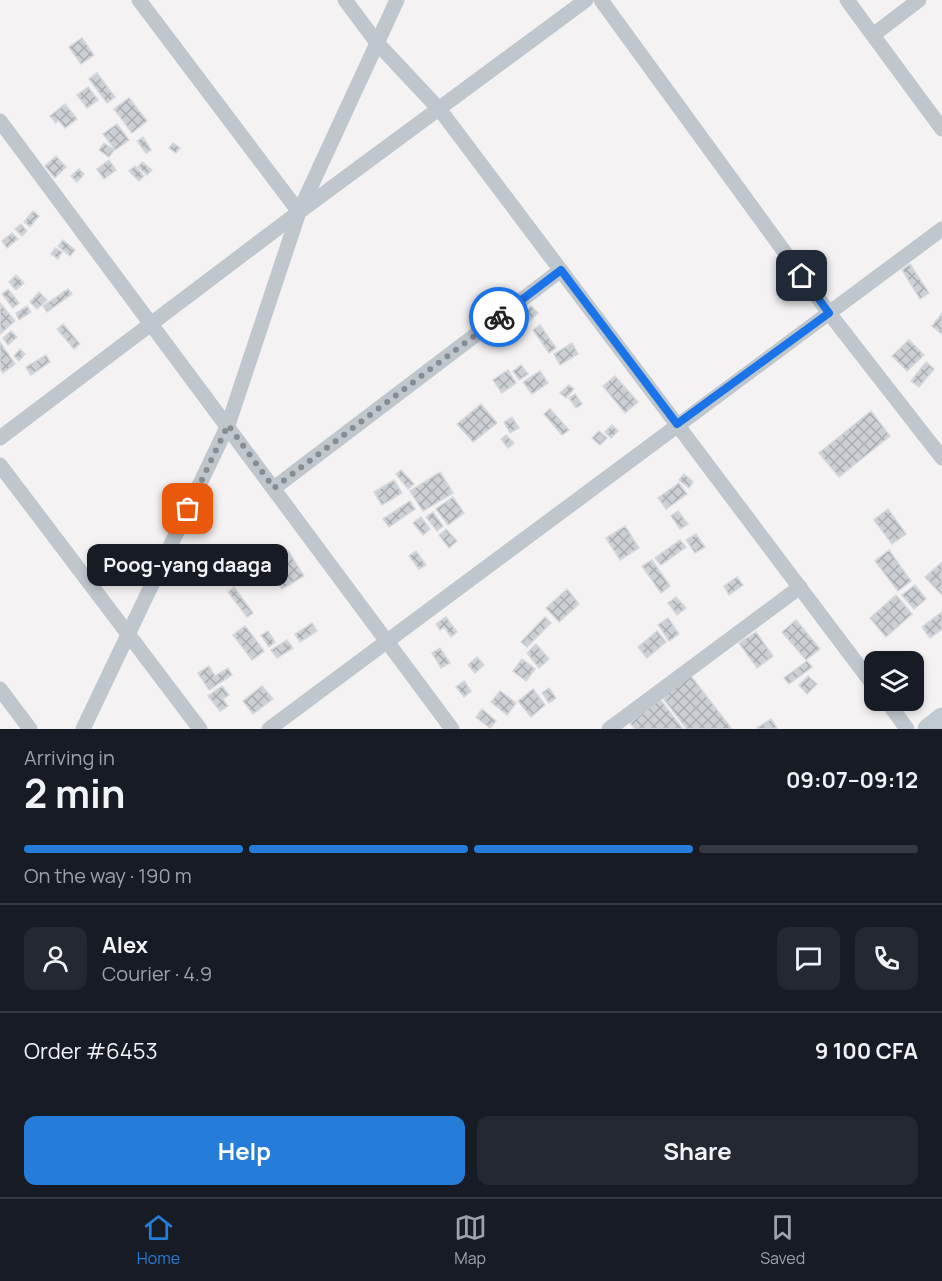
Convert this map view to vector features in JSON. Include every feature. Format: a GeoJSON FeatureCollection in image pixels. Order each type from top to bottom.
{"type":"FeatureCollection","features":[{"type":"Feature","properties":{"kind":"street"},"geometry":{"type":"LineString","coordinates":[[139,0],[299,212]]}},
{"type":"Feature","properties":{"kind":"street"},"geometry":{"type":"LineString","coordinates":[[345,0],[378,44],[440,110],[864,673]]}},
{"type":"Feature","properties":{"kind":"street"},"geometry":{"type":"LineString","coordinates":[[83,729],[228,425],[299,212],[397,0]]}},
{"type":"Feature","properties":{"kind":"street"},"geometry":{"type":"LineString","coordinates":[[0,438],[299,212],[586,0]]}},
{"type":"Feature","properties":{"kind":"street"},"geometry":{"type":"LineString","coordinates":[[601,0],[829,313],[942,458]]}},
{"type":"Feature","properties":{"kind":"street"},"geometry":{"type":"LineString","coordinates":[[847,0],[942,129]]}},
{"type":"Feature","properties":{"kind":"street"},"geometry":{"type":"LineString","coordinates":[[873,35],[919,0]]}},
{"type":"Feature","properties":{"kind":"street"},"geometry":{"type":"LineString","coordinates":[[0,121],[452,729]]}},
{"type":"Feature","properties":{"kind":"street"},"geometry":{"type":"LineString","coordinates":[[269,729],[942,229]]}},
{"type":"Feature","properties":{"kind":"street"},"geometry":{"type":"LineString","coordinates":[[274,488],[561,270]]}},
{"type":"Feature","properties":{"kind":"street"},"geometry":{"type":"LineString","coordinates":[[0,465],[200,729]]}},
{"type":"Feature","properties":{"kind":"street"},"geometry":{"type":"LineString","coordinates":[[609,729],[800,587]]}},
{"type":"Feature","properties":{"kind":"street"},"geometry":{"type":"LineString","coordinates":[[0,689],[30,729]]}},
{"type":"Feature","properties":{"kind":"street"},"geometry":{"type":"LineString","coordinates":[[893,711],[907,729]]}},
{"type":"Feature","properties":{"kind":"street"},"geometry":{"type":"LineString","coordinates":[[928,729],[942,718]]}},
{"type":"Feature","properties":{"kind":"building"},"geometry":{"type":"Polygon","coordinates":[[[82,38],[94,55],[81,64],[69,47],[82,38]]]}},
{"type":"Feature","properties":{"kind":"building"},"geometry":{"type":"Polygon","coordinates":[[[97,73],[115,97],[107,103],[89,79],[97,73]]]}},
{"type":"Feature","properties":{"kind":"building"},"geometry":{"type":"Polygon","coordinates":[[[88,87],[98,100],[87,108],[77,95],[88,87]]]}},
{"type":"Feature","properties":{"kind":"building"},"geometry":{"type":"Polygon","coordinates":[[[129,98],[147,121],[132,133],[114,109],[129,98]]]}},
{"type":"Feature","properties":{"kind":"building"},"geometry":{"type":"Polygon","coordinates":[[[65,104],[77,119],[65,128],[58,120],[56,123],[50,116],[65,104]]]}},
{"type":"Feature","properties":{"kind":"building"},"geometry":{"type":"Polygon","coordinates":[[[117,124],[129,140],[115,150],[103,134],[117,124]]]}},
{"type":"Feature","properties":{"kind":"building"},"geometry":{"type":"Polygon","coordinates":[[[143,137],[151,150],[146,153],[137,141],[143,137]]]}},
{"type":"Feature","properties":{"kind":"building"},"geometry":{"type":"Polygon","coordinates":[[[104,143],[114,150],[109,157],[99,150],[104,143]]]}},
{"type":"Feature","properties":{"kind":"building"},"geometry":{"type":"Polygon","coordinates":[[[173,143],[180,148],[176,153],[169,148],[173,143]]]}},
{"type":"Feature","properties":{"kind":"building"},"geometry":{"type":"Polygon","coordinates":[[[56,156],[66,167],[55,178],[45,166],[56,156]]]}},
{"type":"Feature","properties":{"kind":"building"},"geometry":{"type":"Polygon","coordinates":[[[109,160],[116,170],[104,179],[97,169],[109,160]]]}},
{"type":"Feature","properties":{"kind":"building"},"geometry":{"type":"Polygon","coordinates":[[[142,162],[152,170],[147,175],[138,167],[142,162]]]}},
{"type":"Feature","properties":{"kind":"building"},"geometry":{"type":"Polygon","coordinates":[[[135,166],[144,176],[139,181],[129,171],[135,166]]]}},
{"type":"Feature","properties":{"kind":"building"},"geometry":{"type":"Polygon","coordinates":[[[79,169],[84,174],[77,182],[71,176],[79,169]]]}},
{"type":"Feature","properties":{"kind":"building"},"geometry":{"type":"Polygon","coordinates":[[[33,211],[39,216],[30,227],[24,222],[33,211]]]}},
{"type":"Feature","properties":{"kind":"building"},"geometry":{"type":"Polygon","coordinates":[[[21,224],[27,231],[22,236],[15,229],[21,224]]]}},
{"type":"Feature","properties":{"kind":"building"},"geometry":{"type":"Polygon","coordinates":[[[12,233],[18,239],[7,248],[2,241],[12,233]]]}},
{"type":"Feature","properties":{"kind":"building"},"geometry":{"type":"Polygon","coordinates":[[[63,240],[75,250],[70,256],[58,246],[63,240]]]}},
{"type":"Feature","properties":{"kind":"building"},"geometry":{"type":"Polygon","coordinates":[[[55,248],[62,252],[58,259],[51,254],[55,248]]]}},
{"type":"Feature","properties":{"kind":"building"},"geometry":{"type":"Polygon","coordinates":[[[910,264],[929,293],[920,299],[902,270],[910,264]]]}},
{"type":"Feature","properties":{"kind":"building"},"geometry":{"type":"Polygon","coordinates":[[[16,275],[24,283],[16,290],[9,282],[16,275]]]}},
{"type":"Feature","properties":{"kind":"building"},"geometry":{"type":"Polygon","coordinates":[[[8,289],[19,303],[13,308],[2,294],[8,289]]]}},
{"type":"Feature","properties":{"kind":"building"},"geometry":{"type":"Polygon","coordinates":[[[68,289],[72,294],[47,312],[43,306],[68,289]]]}},
{"type":"Feature","properties":{"kind":"building"},"geometry":{"type":"Polygon","coordinates":[[[39,292],[47,300],[37,309],[30,302],[39,292]]]}},
{"type":"Feature","properties":{"kind":"building"},"geometry":{"type":"Polygon","coordinates":[[[0,303],[15,321],[0,334],[0,303]]]}},
{"type":"Feature","properties":{"kind":"building"},"geometry":{"type":"Polygon","coordinates":[[[27,306],[31,312],[19,320],[16,313],[27,306]]]}},
{"type":"Feature","properties":{"kind":"building"},"geometry":{"type":"Polygon","coordinates":[[[531,306],[538,313],[527,323],[521,316],[531,306]]]}},
{"type":"Feature","properties":{"kind":"building"},"geometry":{"type":"Polygon","coordinates":[[[942,313],[942,334],[932,326],[942,313]]]}},
{"type":"Feature","properties":{"kind":"building"},"geometry":{"type":"Polygon","coordinates":[[[63,324],[80,344],[74,349],[57,329],[63,324]]]}},
{"type":"Feature","properties":{"kind":"building"},"geometry":{"type":"Polygon","coordinates":[[[540,325],[556,348],[549,353],[533,330],[540,325]]]}},
{"type":"Feature","properties":{"kind":"building"},"geometry":{"type":"Polygon","coordinates":[[[11,331],[17,337],[8,345],[3,338],[11,331]]]}},
{"type":"Feature","properties":{"kind":"building"},"geometry":{"type":"Polygon","coordinates":[[[909,340],[924,355],[907,371],[892,356],[909,340]]]}},
{"type":"Feature","properties":{"kind":"building"},"geometry":{"type":"Polygon","coordinates":[[[0,342],[15,364],[3,373],[0,368],[0,342]]]}},
{"type":"Feature","properties":{"kind":"building"},"geometry":{"type":"Polygon","coordinates":[[[572,343],[578,354],[560,365],[554,354],[572,343]]]}},
{"type":"Feature","properties":{"kind":"building"},"geometry":{"type":"Polygon","coordinates":[[[20,349],[25,354],[19,361],[14,356],[20,349]]]}},
{"type":"Feature","properties":{"kind":"building"},"geometry":{"type":"Polygon","coordinates":[[[46,355],[50,362],[31,375],[26,367],[46,355]]]}},
{"type":"Feature","properties":{"kind":"building"},"geometry":{"type":"Polygon","coordinates":[[[926,362],[934,369],[919,387],[911,381],[926,362]]]}},
{"type":"Feature","properties":{"kind":"building"},"geometry":{"type":"Polygon","coordinates":[[[521,365],[528,374],[519,380],[513,371],[521,365]]]}},
{"type":"Feature","properties":{"kind":"building"},"geometry":{"type":"Polygon","coordinates":[[[508,370],[516,383],[502,393],[493,380],[508,370]]]}},
{"type":"Feature","properties":{"kind":"building"},"geometry":{"type":"Polygon","coordinates":[[[540,371],[548,383],[532,394],[523,382],[540,371]]]}},
{"type":"Feature","properties":{"kind":"building"},"geometry":{"type":"Polygon","coordinates":[[[615,376],[638,402],[625,413],[603,386],[615,376]]]}},
{"type":"Feature","properties":{"kind":"building"},"geometry":{"type":"Polygon","coordinates":[[[569,385],[574,389],[566,398],[560,393],[569,385]]]}},
{"type":"Feature","properties":{"kind":"building"},"geometry":{"type":"Polygon","coordinates":[[[575,394],[582,404],[576,408],[569,398],[575,394]]]}},
{"type":"Feature","properties":{"kind":"building"},"geometry":{"type":"Polygon","coordinates":[[[481,404],[497,423],[473,442],[457,424],[481,404]]]}},
{"type":"Feature","properties":{"kind":"building"},"geometry":{"type":"Polygon","coordinates":[[[550,409],[569,430],[562,435],[544,414],[550,409]]]}},
{"type":"Feature","properties":{"kind":"building"},"geometry":{"type":"Polygon","coordinates":[[[871,411],[890,436],[839,477],[819,453],[871,411]]]}},
{"type":"Feature","properties":{"kind":"building"},"geometry":{"type":"Polygon","coordinates":[[[512,417],[519,428],[510,433],[504,422],[512,417]]]}},
{"type":"Feature","properties":{"kind":"building"},"geometry":{"type":"Polygon","coordinates":[[[612,425],[618,431],[611,438],[605,432],[612,425]]]}},
{"type":"Feature","properties":{"kind":"building"},"geometry":{"type":"Polygon","coordinates":[[[599,431],[607,438],[600,445],[592,438],[599,431]]]}},
{"type":"Feature","properties":{"kind":"building"},"geometry":{"type":"Polygon","coordinates":[[[506,435],[514,443],[508,448],[501,439],[506,435]]]}},
{"type":"Feature","properties":{"kind":"building"},"geometry":{"type":"Polygon","coordinates":[[[401,470],[414,484],[408,489],[396,474],[401,470]]]}},
{"type":"Feature","properties":{"kind":"building"},"geometry":{"type":"Polygon","coordinates":[[[440,472],[453,493],[423,511],[410,491],[440,472]]]}},
{"type":"Feature","properties":{"kind":"building"},"geometry":{"type":"Polygon","coordinates":[[[684,474],[693,482],[689,488],[679,480],[684,474]]]}},
{"type":"Feature","properties":{"kind":"building"},"geometry":{"type":"Polygon","coordinates":[[[394,480],[402,493],[382,505],[374,492],[394,480]]]}},
{"type":"Feature","properties":{"kind":"building"},"geometry":{"type":"Polygon","coordinates":[[[679,483],[687,494],[666,509],[658,498],[679,483]]]}},
{"type":"Feature","properties":{"kind":"building"},"geometry":{"type":"Polygon","coordinates":[[[453,497],[464,513],[448,525],[436,509],[453,497]]]}},
{"type":"Feature","properties":{"kind":"building"},"geometry":{"type":"Polygon","coordinates":[[[410,501],[415,509],[389,527],[383,519],[410,501]]]}},
{"type":"Feature","properties":{"kind":"building"},"geometry":{"type":"Polygon","coordinates":[[[888,509],[906,534],[892,544],[874,520],[888,509]]]}},
{"type":"Feature","properties":{"kind":"building"},"geometry":{"type":"Polygon","coordinates":[[[678,511],[688,524],[680,529],[671,516],[678,511]]]}},
{"type":"Feature","properties":{"kind":"building"},"geometry":{"type":"Polygon","coordinates":[[[433,512],[443,526],[437,531],[426,517],[433,512]]]}},
{"type":"Feature","properties":{"kind":"building"},"geometry":{"type":"Polygon","coordinates":[[[421,517],[430,529],[423,535],[413,523],[421,517]]]}},
{"type":"Feature","properties":{"kind":"building"},"geometry":{"type":"Polygon","coordinates":[[[625,526],[639,548],[620,560],[606,538],[625,526]]]}},
{"type":"Feature","properties":{"kind":"building"},"geometry":{"type":"Polygon","coordinates":[[[446,529],[457,541],[449,548],[439,535],[446,529]]]}},
{"type":"Feature","properties":{"kind":"building"},"geometry":{"type":"Polygon","coordinates":[[[696,534],[705,547],[695,553],[686,540],[696,534]]]}},
{"type":"Feature","properties":{"kind":"building"},"geometry":{"type":"Polygon","coordinates":[[[680,540],[686,547],[661,565],[655,558],[680,540]]]}},
{"type":"Feature","properties":{"kind":"building"},"geometry":{"type":"Polygon","coordinates":[[[889,550],[911,581],[898,591],[875,561],[889,550]]]}},
{"type":"Feature","properties":{"kind":"building"},"geometry":{"type":"Polygon","coordinates":[[[288,551],[304,576],[282,589],[266,565],[288,551]]]}},
{"type":"Feature","properties":{"kind":"building"},"geometry":{"type":"Polygon","coordinates":[[[416,551],[426,565],[419,569],[409,556],[416,551]]]}},
{"type":"Feature","properties":{"kind":"building"},"geometry":{"type":"Polygon","coordinates":[[[652,560],[670,586],[661,593],[642,566],[652,560]]]}},
{"type":"Feature","properties":{"kind":"building"},"geometry":{"type":"Polygon","coordinates":[[[942,562],[942,595],[925,577],[942,562]]]}},
{"type":"Feature","properties":{"kind":"building"},"geometry":{"type":"Polygon","coordinates":[[[737,577],[743,585],[729,595],[724,586],[737,577]]]}},
{"type":"Feature","properties":{"kind":"building"},"geometry":{"type":"Polygon","coordinates":[[[915,585],[926,599],[914,609],[902,595],[915,585]]]}},
{"type":"Feature","properties":{"kind":"building"},"geometry":{"type":"Polygon","coordinates":[[[234,587],[253,613],[247,617],[228,592],[234,587]]]}},
{"type":"Feature","properties":{"kind":"building"},"geometry":{"type":"Polygon","coordinates":[[[567,589],[579,604],[559,622],[546,608],[567,589]]]}},
{"type":"Feature","properties":{"kind":"building"},"geometry":{"type":"Polygon","coordinates":[[[896,595],[912,614],[886,637],[870,618],[896,595]]]}},
{"type":"Feature","properties":{"kind":"building"},"geometry":{"type":"Polygon","coordinates":[[[676,597],[686,608],[677,615],[668,603],[676,597]]]}},
{"type":"Feature","properties":{"kind":"building"},"geometry":{"type":"Polygon","coordinates":[[[942,612],[942,629],[930,638],[922,627],[942,612]]]}},
{"type":"Feature","properties":{"kind":"building"},"geometry":{"type":"Polygon","coordinates":[[[446,617],[457,632],[451,637],[444,627],[440,630],[436,624],[446,617]]]}},
{"type":"Feature","properties":{"kind":"building"},"geometry":{"type":"Polygon","coordinates":[[[545,617],[551,623],[527,647],[521,642],[545,617]]]}},
{"type":"Feature","properties":{"kind":"building"},"geometry":{"type":"Polygon","coordinates":[[[668,618],[679,634],[669,641],[658,625],[668,618]]]}},
{"type":"Feature","properties":{"kind":"building"},"geometry":{"type":"Polygon","coordinates":[[[796,620],[820,649],[806,660],[782,632],[796,620]]]}},
{"type":"Feature","properties":{"kind":"building"},"geometry":{"type":"Polygon","coordinates":[[[312,623],[317,631],[300,642],[295,634],[312,623]]]}},
{"type":"Feature","properties":{"kind":"building"},"geometry":{"type":"Polygon","coordinates":[[[245,626],[264,651],[252,660],[233,635],[245,626]]]}},
{"type":"Feature","properties":{"kind":"building"},"geometry":{"type":"Polygon","coordinates":[[[268,631],[275,642],[269,647],[261,635],[268,631]]]}},
{"type":"Feature","properties":{"kind":"building"},"geometry":{"type":"Polygon","coordinates":[[[657,631],[666,642],[647,658],[638,647],[657,631]]]}},
{"type":"Feature","properties":{"kind":"building"},"geometry":{"type":"Polygon","coordinates":[[[756,632],[773,656],[757,668],[739,643],[756,632]]]}},
{"type":"Feature","properties":{"kind":"building"},"geometry":{"type":"Polygon","coordinates":[[[287,640],[293,648],[277,658],[271,650],[287,640]]]}},
{"type":"Feature","properties":{"kind":"building"},"geometry":{"type":"Polygon","coordinates":[[[536,644],[549,659],[539,668],[527,653],[536,644]]]}},
{"type":"Feature","properties":{"kind":"building"},"geometry":{"type":"Polygon","coordinates":[[[440,648],[450,663],[441,668],[432,653],[440,648]]]}},
{"type":"Feature","properties":{"kind":"building"},"geometry":{"type":"Polygon","coordinates":[[[477,657],[484,665],[475,673],[468,665],[477,657]]]}},
{"type":"Feature","properties":{"kind":"building"},"geometry":{"type":"Polygon","coordinates":[[[522,659],[535,669],[526,681],[513,671],[522,659]]]}},
{"type":"Feature","properties":{"kind":"building"},"geometry":{"type":"Polygon","coordinates":[[[807,661],[812,667],[789,684],[784,678],[807,661]]]}},
{"type":"Feature","properties":{"kind":"building"},"geometry":{"type":"Polygon","coordinates":[[[209,666],[215,676],[228,668],[232,675],[209,690],[198,673],[209,666]]]}},
{"type":"Feature","properties":{"kind":"building"},"geometry":{"type":"Polygon","coordinates":[[[690,675],[732,729],[687,729],[662,697],[690,675]]]}},
{"type":"Feature","properties":{"kind":"building"},"geometry":{"type":"Polygon","coordinates":[[[808,676],[817,684],[807,694],[799,685],[808,676]]]}},
{"type":"Feature","properties":{"kind":"building"},"geometry":{"type":"Polygon","coordinates":[[[464,681],[471,691],[464,697],[456,687],[464,681]]]}},
{"type":"Feature","properties":{"kind":"building"},"geometry":{"type":"Polygon","coordinates":[[[222,686],[229,695],[223,699],[228,706],[220,711],[208,696],[222,686]]]}},
{"type":"Feature","properties":{"kind":"building"},"geometry":{"type":"Polygon","coordinates":[[[262,686],[273,699],[253,714],[243,701],[262,686]]]}},
{"type":"Feature","properties":{"kind":"building"},"geometry":{"type":"Polygon","coordinates":[[[549,688],[556,698],[549,703],[542,693],[549,688]]]}},
{"type":"Feature","properties":{"kind":"building"},"geometry":{"type":"Polygon","coordinates":[[[533,689],[545,705],[531,717],[518,701],[533,689]]]}},
{"type":"Feature","properties":{"kind":"building"},"geometry":{"type":"Polygon","coordinates":[[[500,691],[516,703],[507,715],[491,702],[500,691]]]}},
{"type":"Feature","properties":{"kind":"building"},"geometry":{"type":"Polygon","coordinates":[[[660,699],[683,729],[635,729],[630,723],[660,699]]]}},
{"type":"Feature","properties":{"kind":"building"},"geometry":{"type":"Polygon","coordinates":[[[482,709],[496,721],[490,728],[476,717],[482,709]]]}},
{"type":"Feature","properties":{"kind":"building"},"geometry":{"type":"Polygon","coordinates":[[[771,719],[777,728],[757,728],[771,719]]]}},
{"type":"Feature","properties":{"kind":"way so far"},"geometry":{"type":"LineString","coordinates":[[188,509],[228,425],[274,488],[499,317]]}},
{"type":"Feature","properties":{"kind":"place","name":"Poog-yang daaga"},"geometry":{"type":"Point","coordinates":[188,509]}},
{"type":"Feature","properties":{"kind":"route"},"geometry":{"type":"LineString","coordinates":[[499,317],[561,270],[677,424],[829,313],[802,276]]}}]}
